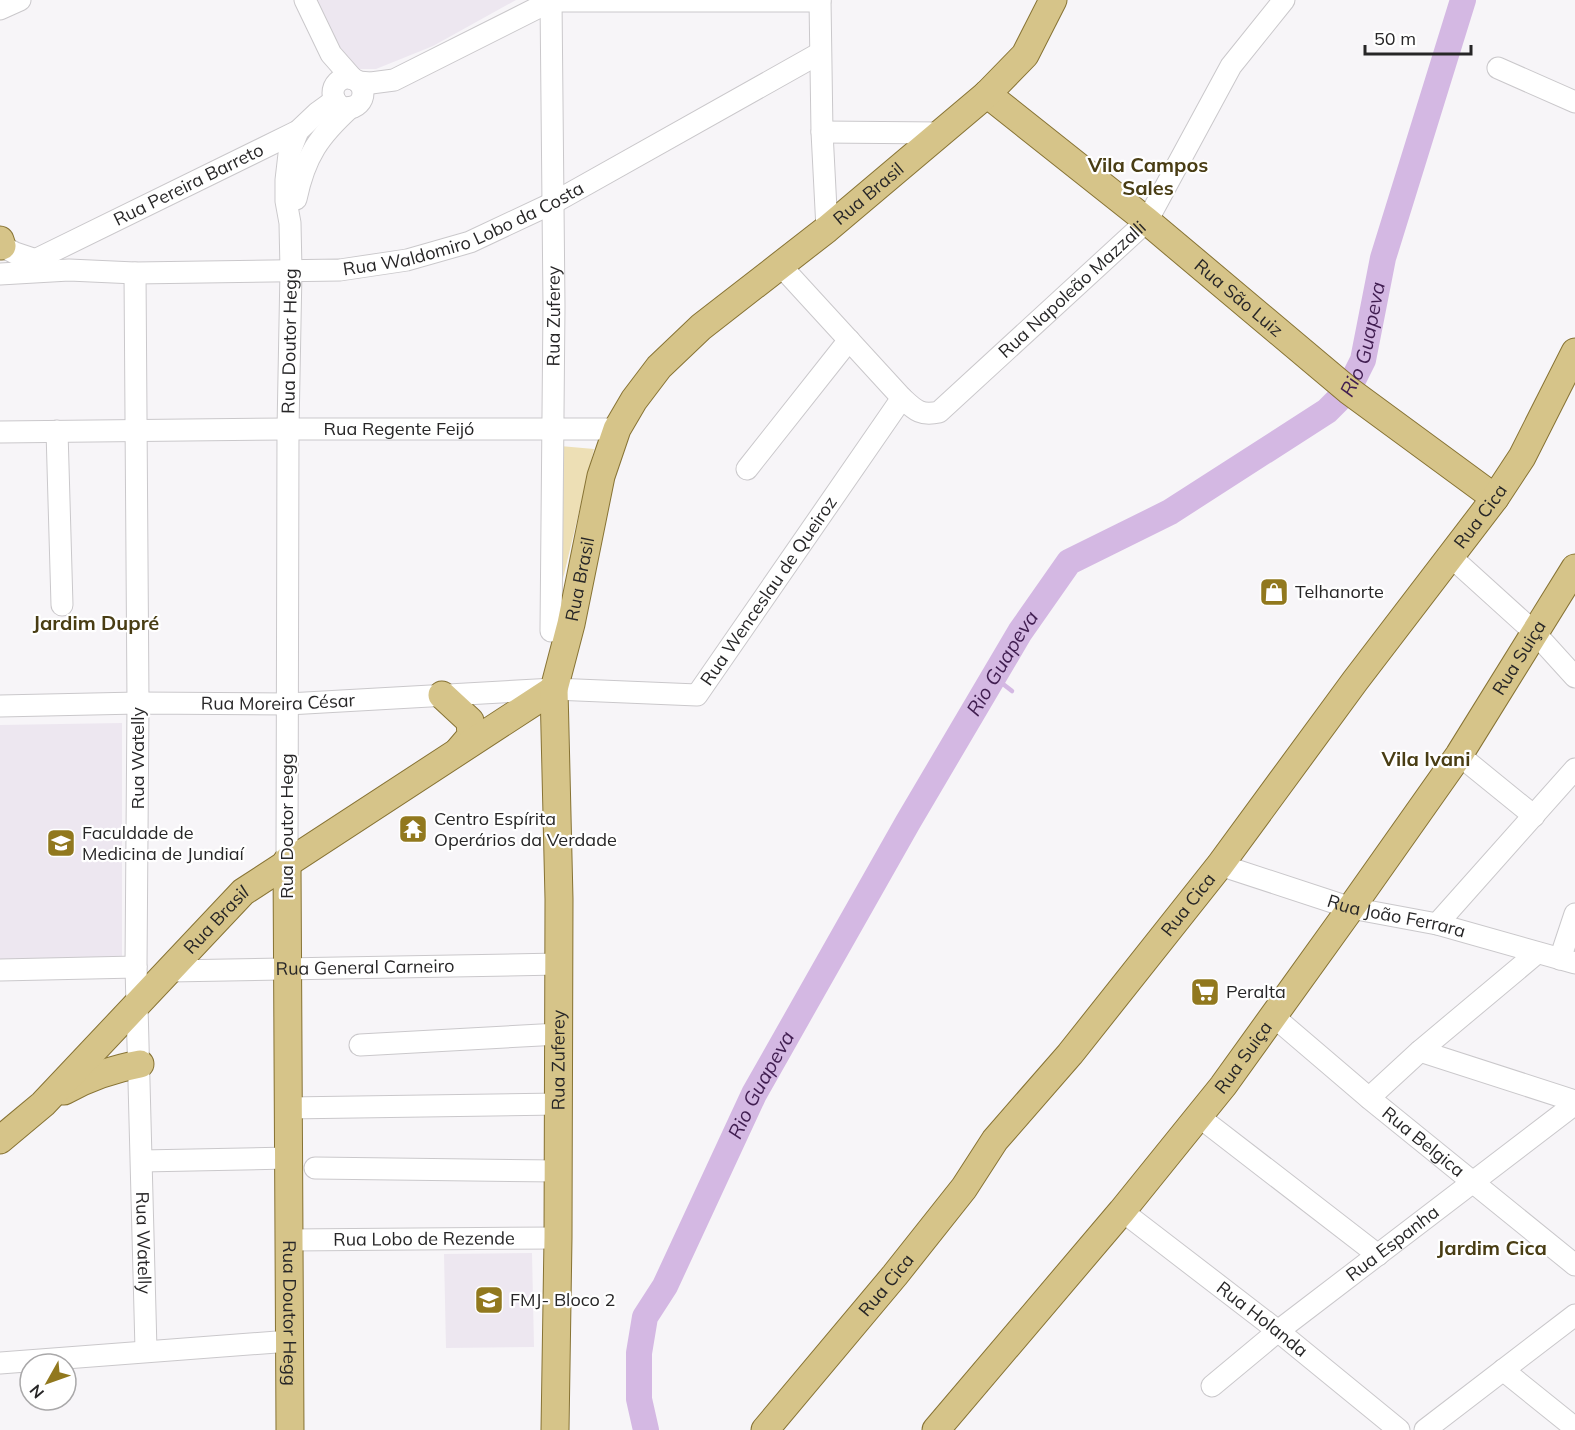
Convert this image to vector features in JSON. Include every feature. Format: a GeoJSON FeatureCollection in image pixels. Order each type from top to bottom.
{"type":"FeatureCollection","features":[{"type":"Feature","properties":{"kind":"main road","name":"Rua Brasil"},"geometry":{"type":"LineString","coordinates":[[42,1104],[243,892],[554,688],[563,599],[617,429],[634,400],[659,367],[701,327],[827,229],[987,94],[1025,55],[1053,0]]}},
{"type":"Feature","properties":{"kind":"main road","name":"Rua São Luiz"},"geometry":{"type":"LineString","coordinates":[[987,94],[1147,221],[1334,380],[1495,498]]}},
{"type":"Feature","properties":{"kind":"main road","name":"Rua Cica"},"geometry":{"type":"LineString","coordinates":[[765,1430],[896,1275],[964,1188],[996,1140],[1070,1054],[1220,865],[1355,681],[1495,498],[1522,457],[1575,352]]}},
{"type":"Feature","properties":{"kind":"main road","name":"Rua Suiça"},"geometry":{"type":"LineString","coordinates":[[936,1430],[1122,1211],[1198,1116],[1273,1016],[1459,755],[1575,568]]}},
{"type":"Feature","properties":{"kind":"main road","name":"Rua Zuferey"},"geometry":{"type":"LineString","coordinates":[[554,688],[559,899],[555,1430]]}},
{"type":"Feature","properties":{"kind":"main road"},"geometry":{"type":"LineString","coordinates":[[442,695],[470,721],[471,736],[459,750]]}},
{"type":"Feature","properties":{"kind":"main road","name":"Rua Doutor Hegg"},"geometry":{"type":"LineString","coordinates":[[287,861],[290,1430]]}},
{"type":"Feature","properties":{"kind":"main road"},"geometry":{"type":"LineString","coordinates":[[0,1140],[42,1104],[87,1078],[140,1064]]}},
{"type":"Feature","properties":{"kind":"street"},"geometry":{"type":"LineString","coordinates":[[0,9],[20,0]]}},
{"type":"Feature","properties":{"kind":"street"},"geometry":{"type":"LineString","coordinates":[[305,0],[331,54],[344,100],[363,96],[363,91],[356,80],[331,54]]}},
{"type":"Feature","properties":{"kind":"street"},"geometry":{"type":"LineString","coordinates":[[820,0],[822,132],[827,229]]}},
{"type":"Feature","properties":{"kind":"street","name":"Rua Pereira Barreto"},"geometry":{"type":"LineString","coordinates":[[356,80],[372,83],[394,80],[551,1],[820,0]]}},
{"type":"Feature","properties":{"kind":"street","name":"Rua Napoleão Mazzalli"},"geometry":{"type":"LineString","coordinates":[[902,398],[916,411],[928,415],[939,412],[1147,221],[1232,66],[1284,0]]}},
{"type":"Feature","properties":{"kind":"street","name":"Rua Zuferey"},"geometry":{"type":"LineString","coordinates":[[551,1],[554,429],[563,599],[551,631]]}},
{"type":"Feature","properties":{"kind":"street","name":"Rua Waldomiro Lobo da Costa"},"geometry":{"type":"LineString","coordinates":[[2,254],[69,270],[135,273],[340,270],[407,260],[470,242],[554,203],[820,53]]}},
{"type":"Feature","properties":{"kind":"street"},"geometry":{"type":"LineString","coordinates":[[1497,68],[1575,102]]}},
{"type":"Feature","properties":{"kind":"street","name":"Rua Pereira Barreto"},"geometry":{"type":"LineString","coordinates":[[35,260],[298,131],[318,112],[344,100],[368,101],[387,88],[394,80]]}},
{"type":"Feature","properties":{"kind":"street","name":"Rua Doutor Hegg"},"geometry":{"type":"LineString","coordinates":[[290,223],[301,174],[313,148],[331,125],[344,100]]}},
{"type":"Feature","properties":{"kind":"street","name":"Rua Doutor Hegg"},"geometry":{"type":"LineString","coordinates":[[287,861],[288,429],[291,270],[286,180],[289,154],[298,131]]}},
{"type":"Feature","properties":{"kind":"street"},"geometry":{"type":"LineString","coordinates":[[822,132],[942,133]]}},
{"type":"Feature","properties":{"kind":"street","name":"Rua Waldomiro Lobo da Costa"},"geometry":{"type":"LineString","coordinates":[[2,254],[35,260],[69,270]]}},
{"type":"Feature","properties":{"kind":"street"},"geometry":{"type":"LineString","coordinates":[[781,266],[902,398]]}},
{"type":"Feature","properties":{"kind":"street","name":"Rua Watelly"},"geometry":{"type":"LineString","coordinates":[[135,273],[138,703],[136,967],[147,1350]]}},
{"type":"Feature","properties":{"kind":"street"},"geometry":{"type":"LineString","coordinates":[[747,469],[849,340]]}},
{"type":"Feature","properties":{"kind":"street","name":"Rua Wenceslau de Queiroz"},"geometry":{"type":"LineString","coordinates":[[554,688],[697,695],[902,398]]}},
{"type":"Feature","properties":{"kind":"street","name":"Rua Regente Feijó"},"geometry":{"type":"LineString","coordinates":[[0,432],[617,429]]}},
{"type":"Feature","properties":{"kind":"street"},"geometry":{"type":"LineString","coordinates":[[57,431],[62,605]]}},
{"type":"Feature","properties":{"kind":"street"},"geometry":{"type":"LineString","coordinates":[[1450,556],[1535,633],[1575,677]]}},
{"type":"Feature","properties":{"kind":"street","name":"Rua Moreira César"},"geometry":{"type":"LineString","coordinates":[[0,706],[138,703],[288,705],[554,688]]}},
{"type":"Feature","properties":{"kind":"street"},"geometry":{"type":"LineString","coordinates":[[1459,755],[1534,816]]}},
{"type":"Feature","properties":{"kind":"street"},"geometry":{"type":"LineString","coordinates":[[1437,924],[1575,769]]}},
{"type":"Feature","properties":{"kind":"street","name":"Rua João Ferrara"},"geometry":{"type":"LineString","coordinates":[[1220,865],[1351,908],[1437,924],[1568,961]]}},
{"type":"Feature","properties":{"kind":"street"},"geometry":{"type":"LineString","coordinates":[[1568,961],[1575,915]]}},
{"type":"Feature","properties":{"kind":"street"},"geometry":{"type":"LineString","coordinates":[[1369,1098],[1420,1051],[1537,953]]}},
{"type":"Feature","properties":{"kind":"street","name":"Rua General Carneiro"},"geometry":{"type":"LineString","coordinates":[[170,971],[559,964]]}},
{"type":"Feature","properties":{"kind":"street"},"geometry":{"type":"LineString","coordinates":[[0,970],[136,967]]}},
{"type":"Feature","properties":{"kind":"street","name":"Rua Belgica"},"geometry":{"type":"LineString","coordinates":[[1273,1016],[1369,1098],[1575,1265]]}},
{"type":"Feature","properties":{"kind":"street"},"geometry":{"type":"LineString","coordinates":[[360,1045],[559,1034]]}},
{"type":"Feature","properties":{"kind":"street"},"geometry":{"type":"LineString","coordinates":[[1420,1051],[1575,1102]]}},
{"type":"Feature","properties":{"kind":"street","name":"Rua Espanha"},"geometry":{"type":"LineString","coordinates":[[1212,1386],[1278,1331],[1575,1102]]}},
{"type":"Feature","properties":{"kind":"street"},"geometry":{"type":"LineString","coordinates":[[288,1108],[559,1104]]}},
{"type":"Feature","properties":{"kind":"street"},"geometry":{"type":"LineString","coordinates":[[1198,1116],[1378,1255]]}},
{"type":"Feature","properties":{"kind":"street"},"geometry":{"type":"LineString","coordinates":[[142,1161],[288,1158]]}},
{"type":"Feature","properties":{"kind":"street"},"geometry":{"type":"LineString","coordinates":[[315,1168],[558,1171]]}},
{"type":"Feature","properties":{"kind":"street","name":"Rua Holanda"},"geometry":{"type":"LineString","coordinates":[[1122,1211],[1278,1331],[1399,1430]]}},
{"type":"Feature","properties":{"kind":"street","name":"Rua Lobo de Rezende"},"geometry":{"type":"LineString","coordinates":[[290,1240],[558,1238]]}},
{"type":"Feature","properties":{"kind":"street"},"geometry":{"type":"LineString","coordinates":[[1425,1430],[1575,1315]]}},
{"type":"Feature","properties":{"kind":"street"},"geometry":{"type":"LineString","coordinates":[[0,1363],[147,1350],[290,1341]]}},
{"type":"Feature","properties":{"kind":"street"},"geometry":{"type":"LineString","coordinates":[[1503,1370],[1575,1428]]}},
{"type":"Feature","properties":{"kind":"shaded area"},"geometry":{"type":"Polygon","coordinates":[[[309,0],[516,0],[433,46],[376,69],[344,69],[309,0]]]}},
{"type":"Feature","properties":{"kind":"shaded area"},"geometry":{"type":"Polygon","coordinates":[[[560,446],[594,449],[561,587],[560,446]]]}},
{"type":"Feature","properties":{"kind":"shaded area","name":"Faculdade de Medicina de Jundiaí"},"geometry":{"type":"Polygon","coordinates":[[[122,723],[122,962],[0,962],[0,725],[122,723]]]}},
{"type":"Feature","properties":{"kind":"shaded area","name":"FMJ- Bloco 2"},"geometry":{"type":"Polygon","coordinates":[[[532,1253],[534,1347],[446,1348],[444,1254],[532,1253]]]}},
{"type":"Feature","properties":{"kind":"waterway","name":"Rio Guapeva"},"geometry":{"type":"LineString","coordinates":[[646,1430],[639,1399],[639,1353],[645,1317],[665,1286],[754,1094],[908,822],[1020,632],[1069,562],[1170,512],[1327,411],[1348,390],[1363,360],[1383,258],[1463,0]]}},
{"type":"Feature","properties":{"kind":"waterway"},"geometry":{"type":"LineString","coordinates":[[994,677],[1012,691]]}},
{"type":"Feature","properties":{"kind":"place","name":"Telhanorte"},"geometry":{"type":"Point","coordinates":[1274,592]}},
{"type":"Feature","properties":{"kind":"place","name":"Centro Espírita Operários da Verdade"},"geometry":{"type":"Point","coordinates":[413,829]}},
{"type":"Feature","properties":{"kind":"place","name":"Faculdade de Medicina de Jundiaí"},"geometry":{"type":"Point","coordinates":[61,843]}},
{"type":"Feature","properties":{"kind":"place","name":"Peralta"},"geometry":{"type":"Point","coordinates":[1205,992]}},
{"type":"Feature","properties":{"kind":"place","name":"FMJ- Bloco 2"},"geometry":{"type":"Point","coordinates":[489,1300]}},
{"type":"Feature","properties":{"kind":"district","name":"Vila Campos Sales"},"geometry":{"type":"Point","coordinates":[1148,176]}},
{"type":"Feature","properties":{"kind":"district","name":"Jardim Dupré"},"geometry":{"type":"Point","coordinates":[96,623]}},
{"type":"Feature","properties":{"kind":"district","name":"Vila Ivani"},"geometry":{"type":"Point","coordinates":[1426,759]}},
{"type":"Feature","properties":{"kind":"district","name":"Jardim Cica"},"geometry":{"type":"Point","coordinates":[1492,1248]}}]}
